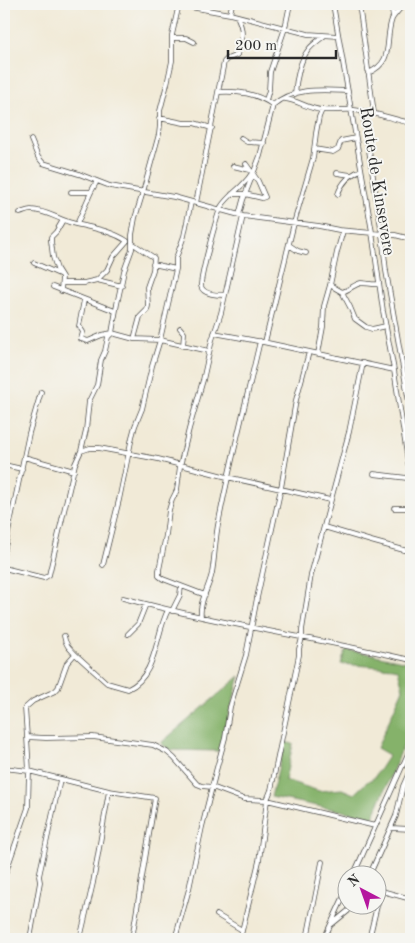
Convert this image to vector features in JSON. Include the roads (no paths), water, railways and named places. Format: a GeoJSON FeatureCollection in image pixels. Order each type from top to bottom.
{"type":"FeatureCollection","features":[{"type":"Feature","properties":{"kind":"street"},"geometry":{"type":"LineString","coordinates":[[4,568],[44,578],[48,576],[75,464],[81,451],[86,430],[89,401],[97,385],[101,360],[108,344],[108,337],[112,333],[115,311],[132,243],[137,209],[159,134],[160,111],[172,61],[172,38],[179,4],[230,14],[308,34],[338,36]]}},
{"type":"Feature","properties":{"kind":"street"},"geometry":{"type":"LineString","coordinates":[[230,14],[232,4]]}},
{"type":"Feature","properties":{"kind":"street"},"geometry":{"type":"LineString","coordinates":[[266,100],[269,90],[270,72],[285,28],[290,4]]}},
{"type":"Feature","properties":{"kind":"street","name":"Route de Kinsevere"},"geometry":{"type":"LineString","coordinates":[[333,4],[409,457],[411,481]]}},
{"type":"Feature","properties":{"kind":"street"},"geometry":{"type":"LineString","coordinates":[[359,4],[374,113]]}},
{"type":"Feature","properties":{"kind":"street"},"geometry":{"type":"LineString","coordinates":[[391,4],[393,17]]}},
{"type":"Feature","properties":{"kind":"street"},"geometry":{"type":"LineString","coordinates":[[368,73],[383,64],[387,53],[393,17],[404,4]]}},
{"type":"Feature","properties":{"kind":"street"},"geometry":{"type":"LineString","coordinates":[[196,203],[224,62],[237,55],[242,38],[242,30],[236,16]]}},
{"type":"Feature","properties":{"kind":"street"},"geometry":{"type":"LineString","coordinates":[[294,94],[297,75],[308,49],[325,36]]}},
{"type":"Feature","properties":{"kind":"street"},"geometry":{"type":"LineString","coordinates":[[172,38],[186,38],[194,42]]}},
{"type":"Feature","properties":{"kind":"street"},"geometry":{"type":"LineString","coordinates":[[205,595],[161,578],[158,570],[169,510],[177,490],[180,466],[189,429],[225,296],[246,194],[264,143],[272,105],[283,98],[300,92],[311,90],[348,91]]}},
{"type":"Feature","properties":{"kind":"street"},"geometry":{"type":"LineString","coordinates":[[219,92],[242,92],[258,96],[272,105]]}},
{"type":"Feature","properties":{"kind":"street"},"geometry":{"type":"LineString","coordinates":[[283,98],[296,100],[304,105],[322,110],[351,109],[411,123]]}},
{"type":"Feature","properties":{"kind":"street"},"geometry":{"type":"LineString","coordinates":[[201,617],[200,608],[212,573],[218,522],[227,477],[312,162],[319,117],[322,110]]}},
{"type":"Feature","properties":{"kind":"street"},"geometry":{"type":"LineString","coordinates":[[363,112],[382,234],[387,280],[411,414]]}},
{"type":"Feature","properties":{"kind":"street"},"geometry":{"type":"LineString","coordinates":[[159,118],[194,123],[212,128]]}},
{"type":"Feature","properties":{"kind":"street"},"geometry":{"type":"LineString","coordinates":[[241,138],[248,142],[264,143]]}},
{"type":"Feature","properties":{"kind":"street"},"geometry":{"type":"LineString","coordinates":[[314,149],[333,152],[338,149],[341,141],[356,138]]}},
{"type":"Feature","properties":{"kind":"street"},"geometry":{"type":"LineString","coordinates":[[31,140],[38,157],[43,163],[80,174],[110,186],[174,197],[241,215],[343,231],[395,234],[411,239]]}},
{"type":"Feature","properties":{"kind":"street"},"geometry":{"type":"LineString","coordinates":[[232,194],[265,197],[246,164]]}},
{"type":"Feature","properties":{"kind":"street"},"geometry":{"type":"LineString","coordinates":[[233,166],[252,173]]}},
{"type":"Feature","properties":{"kind":"street"},"geometry":{"type":"LineString","coordinates":[[338,194],[340,186],[351,175],[361,170]]}},
{"type":"Feature","properties":{"kind":"street"},"geometry":{"type":"LineString","coordinates":[[225,296],[205,291],[201,286],[203,272],[219,210],[226,200],[247,181],[252,173]]}},
{"type":"Feature","properties":{"kind":"street"},"geometry":{"type":"LineString","coordinates":[[337,173],[351,175]]}},
{"type":"Feature","properties":{"kind":"street"},"geometry":{"type":"LineString","coordinates":[[77,224],[97,182]]}},
{"type":"Feature","properties":{"kind":"street"},"geometry":{"type":"LineString","coordinates":[[71,192],[91,192]]}},
{"type":"Feature","properties":{"kind":"street"},"geometry":{"type":"LineString","coordinates":[[103,565],[113,528],[134,426],[142,409],[160,340],[176,269],[176,258],[184,236],[191,202]]}},
{"type":"Feature","properties":{"kind":"street"},"geometry":{"type":"LineString","coordinates":[[20,213],[33,210],[107,231],[127,241]]}},
{"type":"Feature","properties":{"kind":"street"},"geometry":{"type":"LineString","coordinates":[[61,291],[62,277],[59,274],[53,256],[51,240],[63,220]]}},
{"type":"Feature","properties":{"kind":"street"},"geometry":{"type":"LineString","coordinates":[[318,354],[323,327],[324,306],[343,231]]}},
{"type":"Feature","properties":{"kind":"street"},"geometry":{"type":"LineString","coordinates":[[97,280],[107,270],[113,257],[132,235]]}},
{"type":"Feature","properties":{"kind":"street"},"geometry":{"type":"LineString","coordinates":[[132,243],[154,258],[147,287],[148,306],[147,310],[140,317],[134,339]]}},
{"type":"Feature","properties":{"kind":"street"},"geometry":{"type":"LineString","coordinates":[[289,245],[298,251],[306,253]]}},
{"type":"Feature","properties":{"kind":"street"},"geometry":{"type":"LineString","coordinates":[[34,263],[59,274]]}},
{"type":"Feature","properties":{"kind":"street"},"geometry":{"type":"LineString","coordinates":[[153,264],[176,269]]}},
{"type":"Feature","properties":{"kind":"street"},"geometry":{"type":"LineString","coordinates":[[62,283],[84,283],[97,280],[122,286]]}},
{"type":"Feature","properties":{"kind":"street"},"geometry":{"type":"LineString","coordinates":[[342,292],[360,283],[375,285],[379,284],[379,282]]}},
{"type":"Feature","properties":{"kind":"street"},"geometry":{"type":"LineString","coordinates":[[330,285],[342,292],[357,321],[372,329],[386,326]]}},
{"type":"Feature","properties":{"kind":"street"},"geometry":{"type":"LineString","coordinates":[[53,287],[115,311]]}},
{"type":"Feature","properties":{"kind":"street"},"geometry":{"type":"LineString","coordinates":[[84,300],[79,326],[83,332],[81,340],[88,340],[112,333],[134,339],[160,340],[209,351]]}},
{"type":"Feature","properties":{"kind":"street"},"geometry":{"type":"LineString","coordinates":[[180,328],[183,330],[184,336],[183,346]]}},
{"type":"Feature","properties":{"kind":"street"},"geometry":{"type":"LineString","coordinates":[[214,333],[394,370]]}},
{"type":"Feature","properties":{"kind":"street"},"geometry":{"type":"LineString","coordinates":[[175,939],[189,889],[202,827],[225,738],[230,707],[246,655],[281,488],[296,400],[309,352]]}},
{"type":"Feature","properties":{"kind":"street"},"geometry":{"type":"LineString","coordinates":[[240,939],[259,861],[267,800],[271,790],[299,655],[311,575],[351,422],[364,363]]}},
{"type":"Feature","properties":{"kind":"street"},"geometry":{"type":"LineString","coordinates":[[4,552],[29,433],[41,392]]}},
{"type":"Feature","properties":{"kind":"street"},"geometry":{"type":"LineString","coordinates":[[81,451],[99,448],[158,459],[180,466],[330,500]]}},
{"type":"Feature","properties":{"kind":"street"},"geometry":{"type":"LineString","coordinates":[[24,457],[74,471]]}},
{"type":"Feature","properties":{"kind":"street"},"geometry":{"type":"LineString","coordinates":[[4,465],[22,469]]}},
{"type":"Feature","properties":{"kind":"street"},"geometry":{"type":"LineString","coordinates":[[374,474],[407,478],[411,481]]}},
{"type":"Feature","properties":{"kind":"street"},"geometry":{"type":"LineString","coordinates":[[394,508],[411,508]]}},
{"type":"Feature","properties":{"kind":"street"},"geometry":{"type":"LineString","coordinates":[[4,516],[10,518]]}},
{"type":"Feature","properties":{"kind":"street"},"geometry":{"type":"LineString","coordinates":[[324,527],[411,552]]}},
{"type":"Feature","properties":{"kind":"street"},"geometry":{"type":"LineString","coordinates":[[64,636],[64,642],[67,646],[108,683],[128,689],[133,687],[150,665],[162,624],[180,594],[181,586]]}},
{"type":"Feature","properties":{"kind":"street"},"geometry":{"type":"LineString","coordinates":[[123,598],[170,611],[411,660]]}},
{"type":"Feature","properties":{"kind":"street"},"geometry":{"type":"LineString","coordinates":[[128,634],[138,624],[146,604]]}},
{"type":"Feature","properties":{"kind":"street"},"geometry":{"type":"LineString","coordinates":[[4,877],[28,808],[29,771],[25,708],[33,701],[58,688],[66,663],[75,654]]}},
{"type":"Feature","properties":{"kind":"street"},"geometry":{"type":"LineString","coordinates":[[27,737],[93,737],[153,746],[167,752],[197,784],[202,786],[212,787],[244,799],[267,800],[375,826]]}},
{"type":"Feature","properties":{"kind":"street"},"geometry":{"type":"LineString","coordinates":[[357,866],[411,747]]}},
{"type":"Feature","properties":{"kind":"street"},"geometry":{"type":"LineString","coordinates":[[4,768],[29,771],[109,791],[155,798],[132,939]]}},
{"type":"Feature","properties":{"kind":"street"},"geometry":{"type":"LineString","coordinates":[[374,866],[396,816],[403,786],[411,768]]}},
{"type":"Feature","properties":{"kind":"street"},"geometry":{"type":"LineString","coordinates":[[30,939],[40,882],[39,876],[60,780]]}},
{"type":"Feature","properties":{"kind":"street"},"geometry":{"type":"LineString","coordinates":[[80,939],[91,893],[109,791]]}},
{"type":"Feature","properties":{"kind":"street"},"geometry":{"type":"LineString","coordinates":[[391,828],[411,829]]}},
{"type":"Feature","properties":{"kind":"street"},"geometry":{"type":"LineString","coordinates":[[307,939],[322,862]]}},
{"type":"Feature","properties":{"kind":"street"},"geometry":{"type":"LineString","coordinates":[[388,893],[411,899],[411,892]]}},
{"type":"Feature","properties":{"kind":"street"},"geometry":{"type":"LineString","coordinates":[[324,939],[338,908]]}},
{"type":"Feature","properties":{"kind":"street"},"geometry":{"type":"LineString","coordinates":[[217,915],[242,930]]}},
{"type":"Feature","properties":{"kind":"street"},"geometry":{"type":"LineString","coordinates":[[330,925],[341,916]]}},
{"type":"Feature","properties":{"kind":"street"},"geometry":{"type":"LineString","coordinates":[[369,939],[374,916]]}}]}
